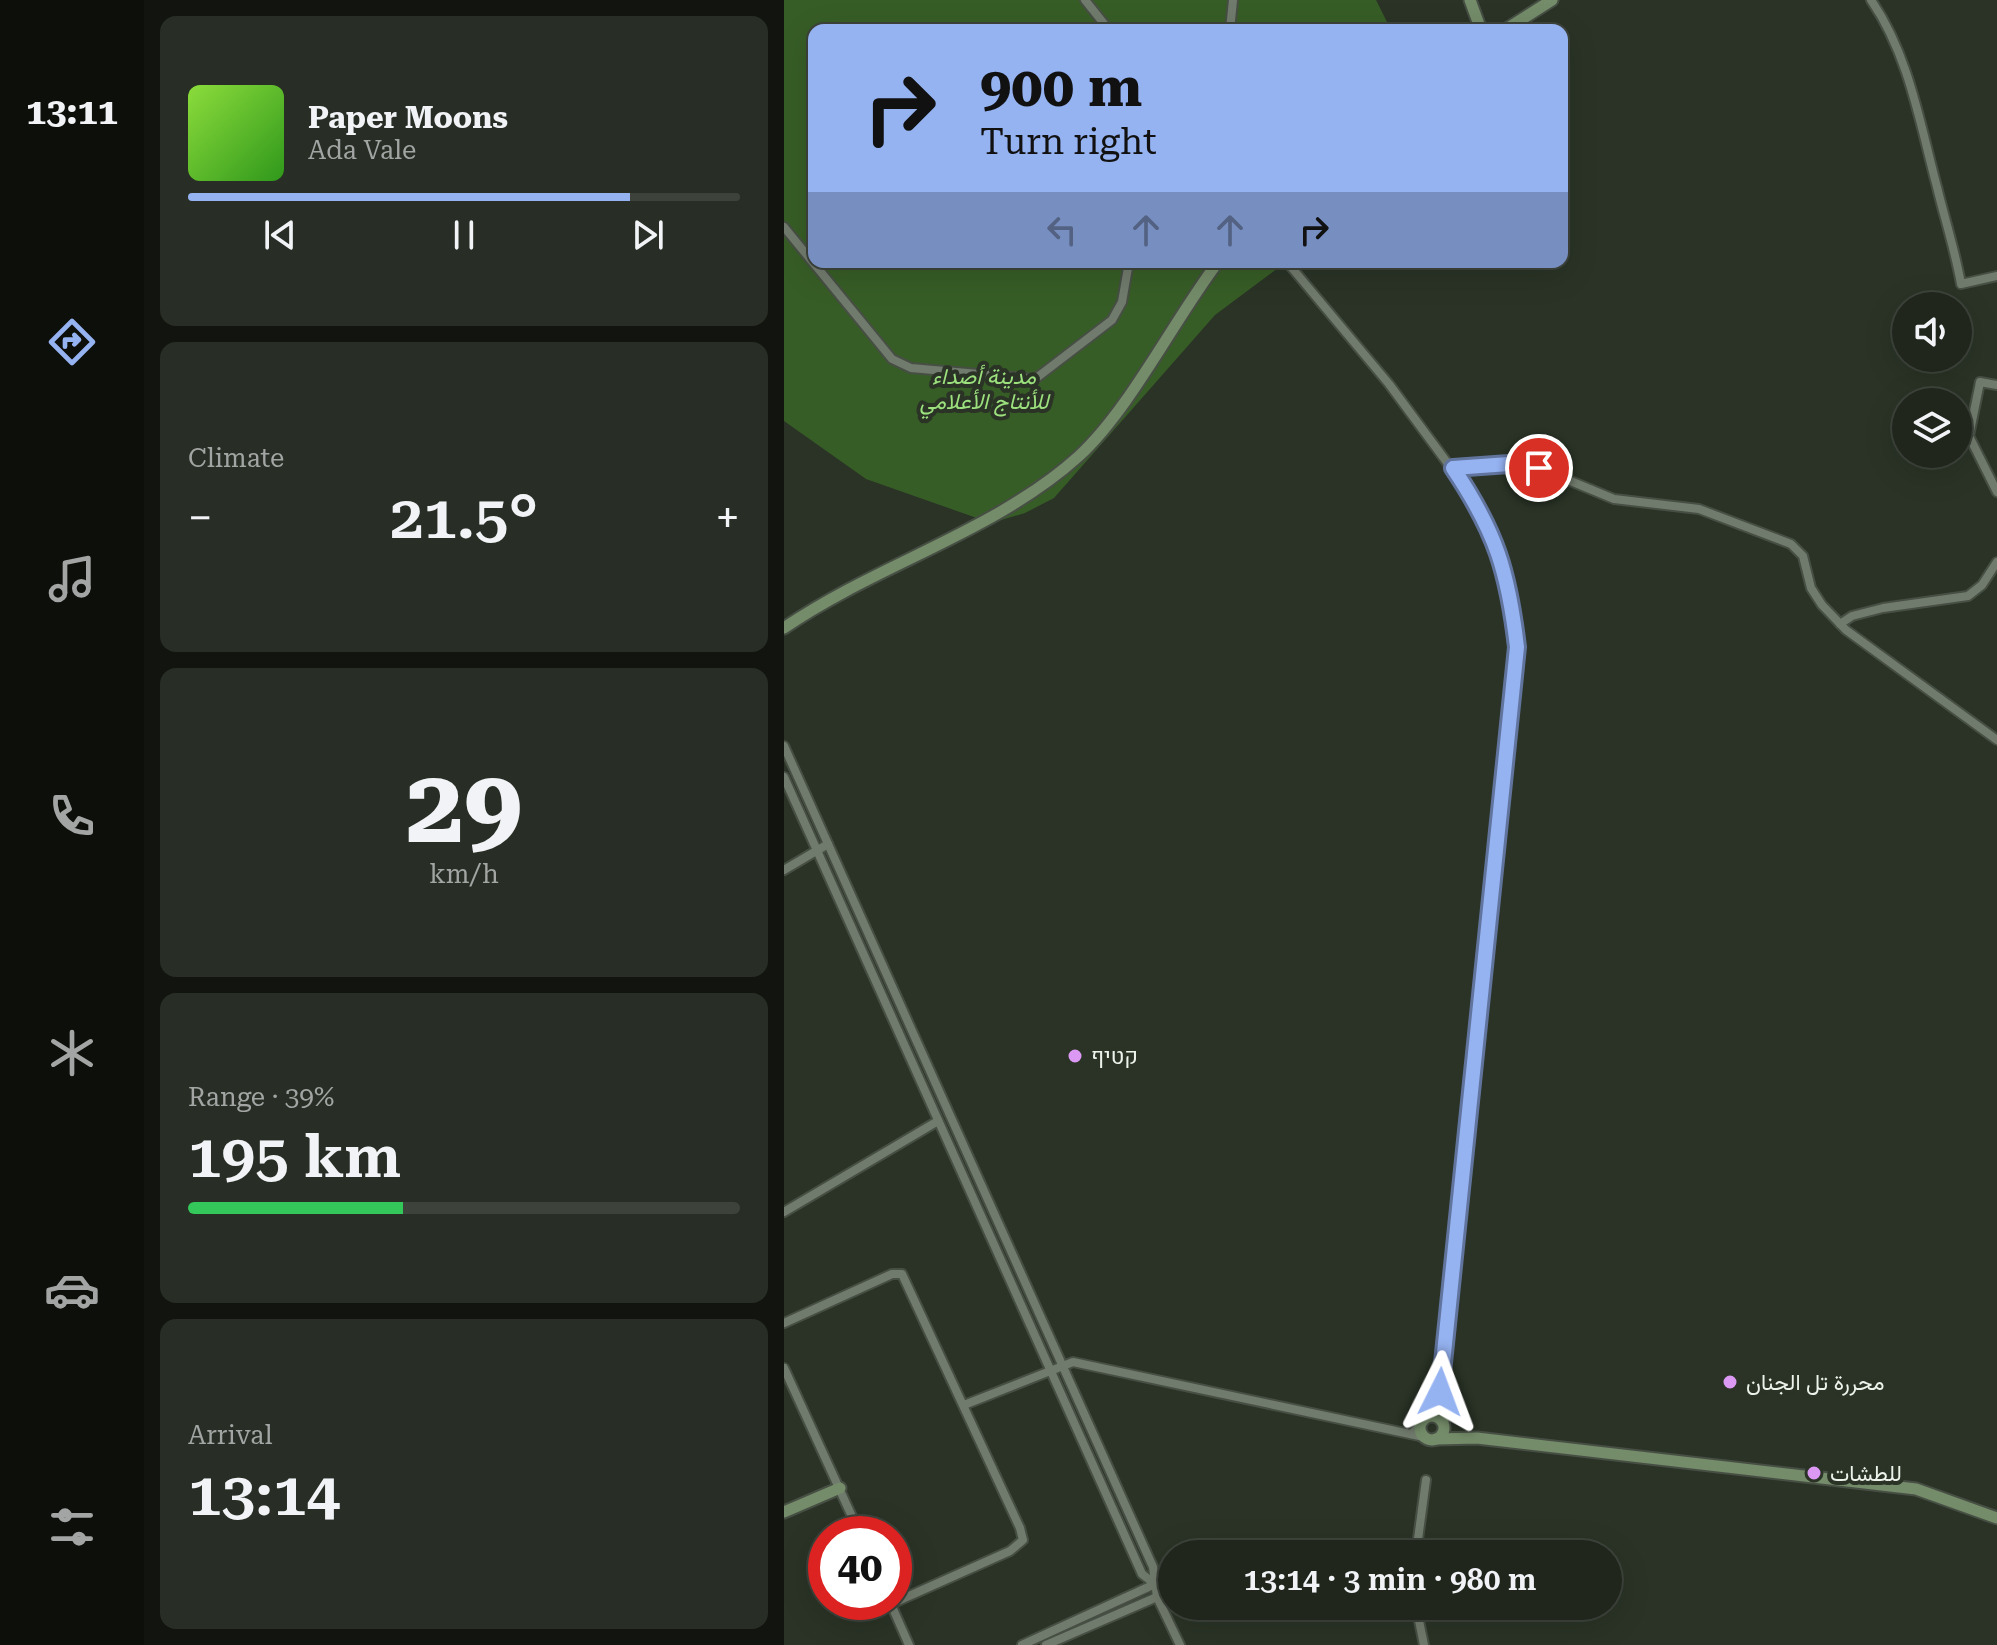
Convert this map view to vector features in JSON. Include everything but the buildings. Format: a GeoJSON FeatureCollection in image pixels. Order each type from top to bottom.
{"type":"FeatureCollection","features":[{"type":"Feature","properties":{"kind":"street"},"geometry":{"type":"LineString","coordinates":[[1085,0],[1104,24]]}},
{"type":"Feature","properties":{"kind":"street"},"geometry":{"type":"LineString","coordinates":[[1231,24],[1233,0]]}},
{"type":"Feature","properties":{"kind":"street"},"geometry":{"type":"LineString","coordinates":[[1470,0],[1479,24]]}},
{"type":"Feature","properties":{"kind":"street"},"geometry":{"type":"LineString","coordinates":[[1514,24],[1552,0]]}},
{"type":"Feature","properties":{"kind":"street"},"geometry":{"type":"LineString","coordinates":[[1871,0],[1890,31],[1908,78],[1953,236],[1961,284],[1997,276]]}},
{"type":"Feature","properties":{"kind":"street"},"geometry":{"type":"LineString","coordinates":[[784,227],[808,256]]}},
{"type":"Feature","properties":{"kind":"street"},"geometry":{"type":"LineString","coordinates":[[818,268],[892,359],[911,368],[1027,380],[1044,375],[1112,320],[1122,302],[1128,268]]}},
{"type":"Feature","properties":{"kind":"street"},"geometry":{"type":"LineString","coordinates":[[784,628],[1013,502],[1081,454],[1110,421],[1214,268]]}},
{"type":"Feature","properties":{"kind":"street"},"geometry":{"type":"LineString","coordinates":[[1292,268],[1389,384],[1453,468],[1498,545],[1511,595],[1517,647],[1441,1360],[1426,1431]]}},
{"type":"Feature","properties":{"kind":"street"},"geometry":{"type":"LineString","coordinates":[[1997,385],[1980,382],[1969,436],[1997,492]]}},
{"type":"Feature","properties":{"kind":"street"},"geometry":{"type":"LineString","coordinates":[[1453,468],[1509,464],[1539,468],[1614,499],[1699,509],[1750,526],[1798,549],[1803,556],[1811,588],[1840,624],[1997,740]]}},
{"type":"Feature","properties":{"kind":"street"},"geometry":{"type":"LineString","coordinates":[[1840,624],[1872,611],[1968,596],[1982,585],[1997,562]]}},
{"type":"Feature","properties":{"kind":"street"},"geometry":{"type":"LineString","coordinates":[[784,746],[1153,1567],[1157,1597],[1180,1645]]}},
{"type":"Feature","properties":{"kind":"street"},"geometry":{"type":"LineString","coordinates":[[784,777],[1142,1574],[1155,1584]]}},
{"type":"Feature","properties":{"kind":"street"},"geometry":{"type":"LineString","coordinates":[[784,870],[828,844]]}},
{"type":"Feature","properties":{"kind":"street"},"geometry":{"type":"LineString","coordinates":[[784,1212],[938,1121]]}},
{"type":"Feature","properties":{"kind":"street"},"geometry":{"type":"LineString","coordinates":[[784,1323],[892,1274],[902,1274],[964,1405],[1023,1540],[1010,1551],[912,1593]]}},
{"type":"Feature","properties":{"kind":"street"},"geometry":{"type":"LineString","coordinates":[[964,1405],[1073,1362],[1411,1434],[1426,1431],[1443,1433],[1441,1360]]}},
{"type":"Feature","properties":{"kind":"street"},"geometry":{"type":"LineString","coordinates":[[784,1368],[852,1516]]}},
{"type":"Feature","properties":{"kind":"street"},"geometry":{"type":"LineString","coordinates":[[1426,1431],[1433,1416],[1477,1438]]}},
{"type":"Feature","properties":{"kind":"street"},"geometry":{"type":"LineString","coordinates":[[1426,1431],[1916,1489],[1997,1518]]}},
{"type":"Feature","properties":{"kind":"street"},"geometry":{"type":"LineString","coordinates":[[1418,1540],[1426,1480]]}},
{"type":"Feature","properties":{"kind":"street"},"geometry":{"type":"LineString","coordinates":[[784,1512],[840,1488]]}},
{"type":"Feature","properties":{"kind":"street"},"geometry":{"type":"LineString","coordinates":[[1022,1645],[1155,1584]]}},
{"type":"Feature","properties":{"kind":"street"},"geometry":{"type":"LineString","coordinates":[[1046,1645],[1157,1597]]}},
{"type":"Feature","properties":{"kind":"street"},"geometry":{"type":"LineString","coordinates":[[898,1620],[909,1645]]}},
{"type":"Feature","properties":{"kind":"street"},"geometry":{"type":"LineString","coordinates":[[1419,1620],[1424,1645]]}},
{"type":"Feature","properties":{"kind":"green space","name":"مدينة أصداء للأنتاج الأعلامي"},"geometry":{"type":"Polygon","coordinates":[[[784,0],[1376,0],[1388,24],[808,24],[808,268],[1278,268],[1215,315],[1054,498],[1025,513],[991,523],[866,479],[784,421],[784,0]]]}},
{"type":"Feature","properties":{"kind":"place","name":"קטיף"},"geometry":{"type":"Point","coordinates":[1075,1056]}},
{"type":"Feature","properties":{"kind":"place","name":"محررة تل الجنان"},"geometry":{"type":"Point","coordinates":[1730,1382]}},
{"type":"Feature","properties":{"kind":"place","name":"للطشات"},"geometry":{"type":"Point","coordinates":[1814,1473]}},
{"type":"Feature","properties":{"kind":"route"},"geometry":{"type":"LineString","coordinates":[[1440,1392],[1517,647],[1511,595],[1498,545],[1477,503],[1453,468],[1509,464],[1539,468]]}}]}
